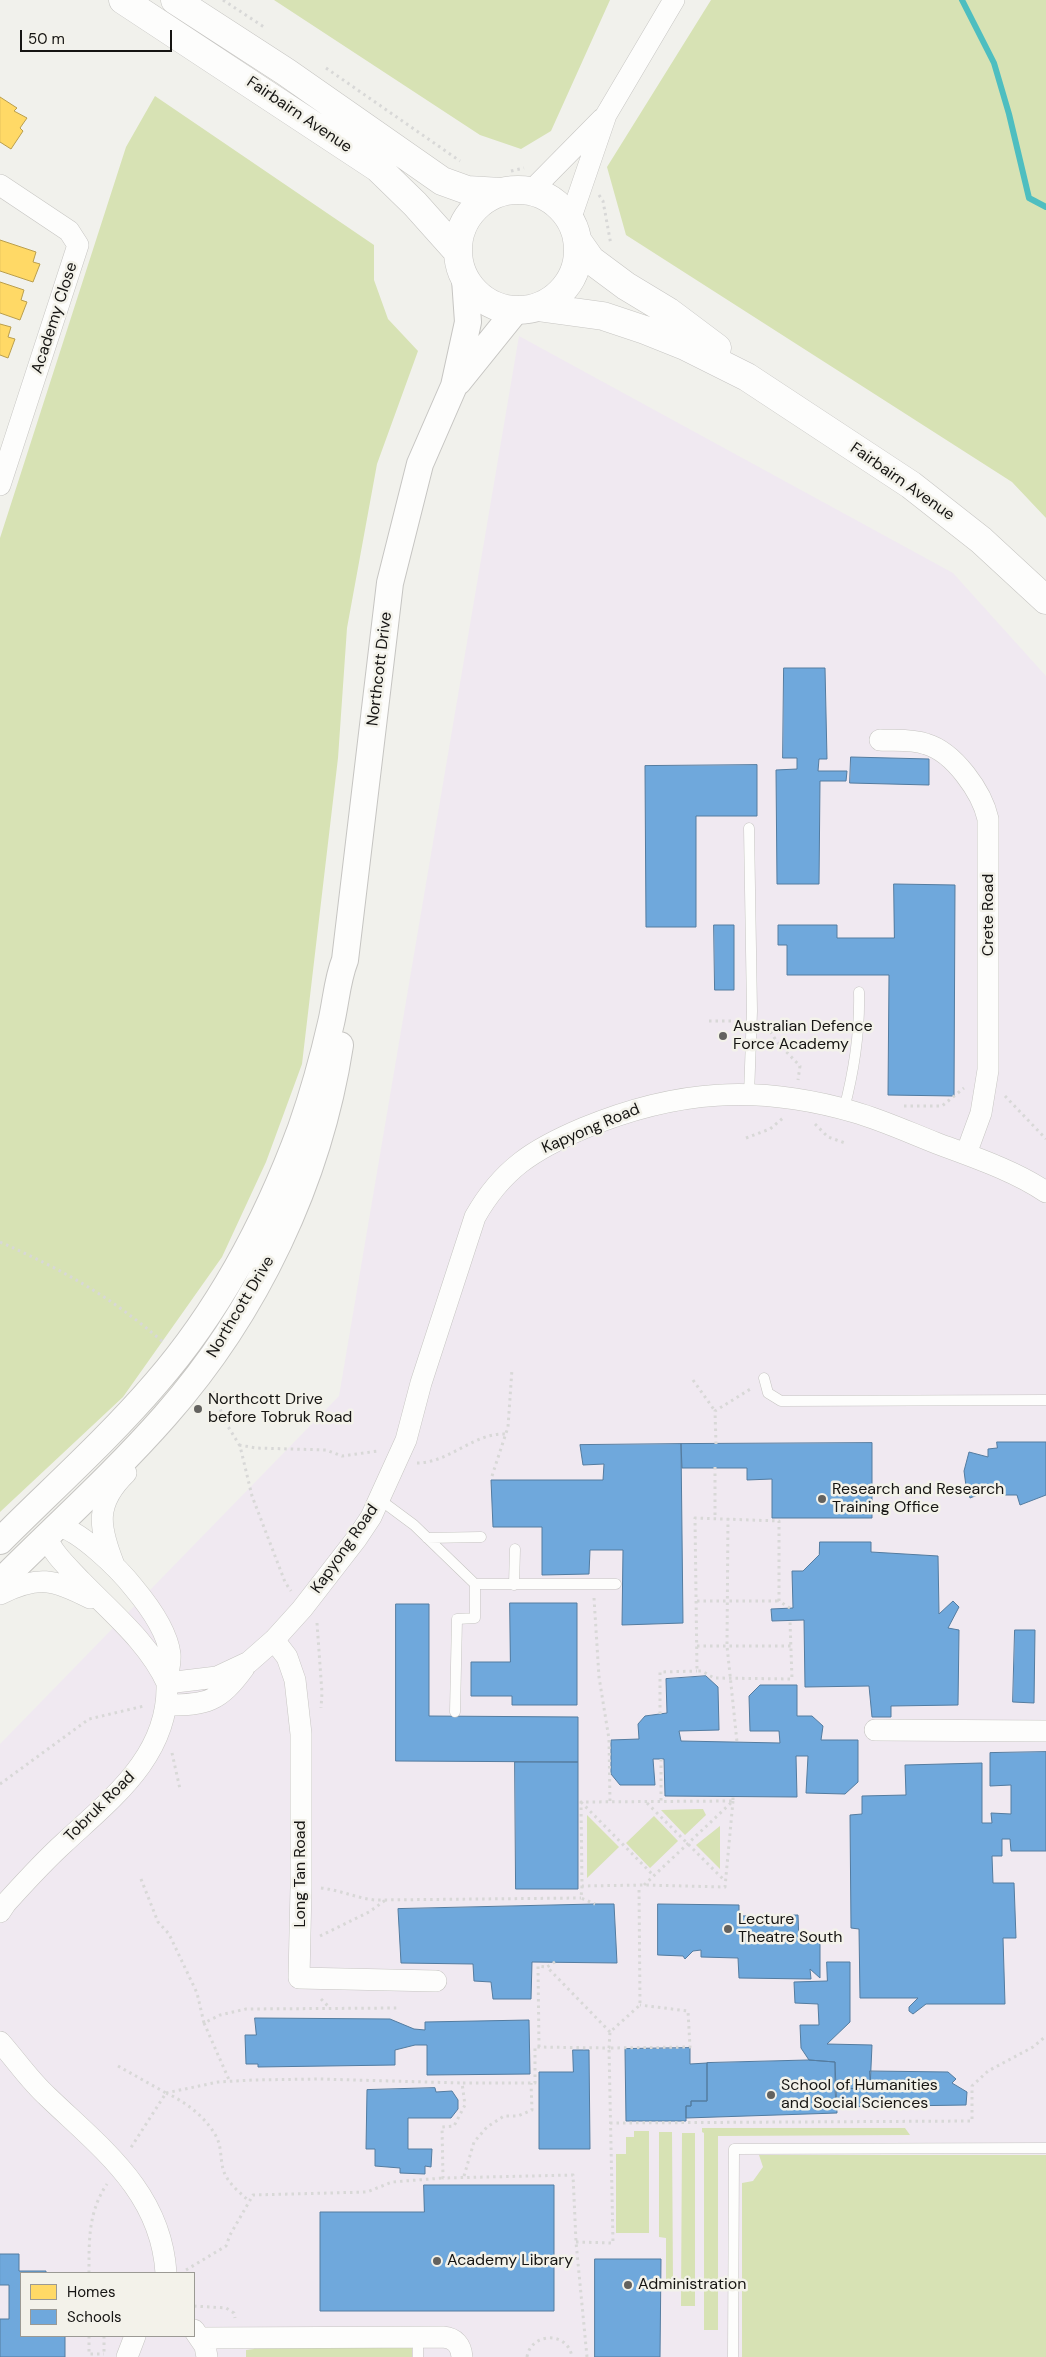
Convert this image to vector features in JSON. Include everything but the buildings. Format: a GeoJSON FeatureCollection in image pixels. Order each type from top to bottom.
{"type":"FeatureCollection","features":[{"type":"Feature","properties":{"kind":"main road","name":"Fairbairn Avenue"},"geometry":{"type":"LineString","coordinates":[[123,0],[378,168],[415,204],[457,251]]}},
{"type":"Feature","properties":{"kind":"main road","name":"Fairbairn Avenue"},"geometry":{"type":"LineString","coordinates":[[175,0],[286,72],[442,181],[467,190],[502,182]]}},
{"type":"Feature","properties":{"kind":"main road"},"geometry":{"type":"LineString","coordinates":[[529,179],[546,197],[560,207],[574,230],[578,257],[574,273],[565,288],[552,300],[526,309],[496,306],[478,295],[465,280],[459,266],[457,251],[460,231],[469,214],[502,182],[516,190],[529,179]]}},
{"type":"Feature","properties":{"kind":"main road","name":"Fairbairn Avenue"},"geometry":{"type":"LineString","coordinates":[[574,230],[591,260],[626,286],[669,312],[728,356],[747,377]]}},
{"type":"Feature","properties":{"kind":"main road","name":"Fairbairn Avenue"},"geometry":{"type":"LineString","coordinates":[[526,309],[603,316],[685,346],[747,377],[911,485],[982,540],[1046,600]]}},
{"type":"Feature","properties":{"kind":"street"},"geometry":{"type":"LineString","coordinates":[[574,230],[606,115],[674,0]]}},
{"type":"Feature","properties":{"kind":"street"},"geometry":{"type":"LineString","coordinates":[[529,179],[606,115]]}},
{"type":"Feature","properties":{"kind":"street","name":"Academy Close"},"geometry":{"type":"LineString","coordinates":[[0,185],[69,231],[78,245],[0,485]]}},
{"type":"Feature","properties":{"kind":"street","name":"Northcott Drive"},"geometry":{"type":"LineString","coordinates":[[0,1541],[157,1382],[219,1299],[247,1252],[270,1204],[301,1128],[329,1030],[341,970],[345,960],[390,583],[420,464],[454,386],[468,322],[465,280]]}},
{"type":"Feature","properties":{"kind":"street","name":"Northcott Drive"},"geometry":{"type":"LineString","coordinates":[[454,386],[526,309]]}},
{"type":"Feature","properties":{"kind":"street","name":"Crete Road"},"geometry":{"type":"LineString","coordinates":[[880,740],[922,742],[941,752],[954,763],[974,786],[984,804],[988,819],[988,1070],[982,1113],[966,1154]]}},
{"type":"Feature","properties":{"kind":"street","name":"Northcott Drive"},"geometry":{"type":"LineString","coordinates":[[0,1582],[49,1530],[166,1416],[199,1375],[243,1310],[280,1241],[325,1121],[334,1082],[346,1010],[347,972],[345,960]]}},
{"type":"Feature","properties":{"kind":"street","name":"Kapyong Road"},"geometry":{"type":"LineString","coordinates":[[167,1704],[193,1704],[214,1699],[228,1687],[249,1662],[274,1640],[302,1609],[357,1538],[380,1499],[399,1457],[467,1236],[487,1195],[506,1173],[540,1149],[573,1133],[631,1110],[684,1098],[712,1094],[749,1095],[796,1100],[844,1109],[881,1120],[1022,1178],[1046,1192]]}},
{"type":"Feature","properties":{"kind":"street"},"geometry":{"type":"LineString","coordinates":[[115,1567],[101,1524],[102,1511],[109,1493],[117,1481],[176,1421],[213,1374],[228,1352],[243,1310]]}},
{"type":"Feature","properties":{"kind":"street"},"geometry":{"type":"LineString","coordinates":[[56,1486],[46,1505],[49,1530],[61,1561],[150,1654],[167,1683]]}},
{"type":"Feature","properties":{"kind":"street"},"geometry":{"type":"LineString","coordinates":[[0,1554],[26,1534],[49,1530]]}},
{"type":"Feature","properties":{"kind":"street","name":"Tobruk Road"},"geometry":{"type":"LineString","coordinates":[[0,1912],[6,1903],[48,1859],[133,1777],[149,1753],[167,1704],[170,1658],[165,1637],[147,1604],[115,1567],[72,1531],[49,1530]]}},
{"type":"Feature","properties":{"kind":"street"},"geometry":{"type":"LineString","coordinates":[[0,1594],[24,1583],[43,1580],[69,1587],[106,1606]]}},
{"type":"Feature","properties":{"kind":"street","name":"Long Tan Road"},"geometry":{"type":"LineString","coordinates":[[274,1640],[287,1657],[295,1680],[301,1734],[299,1978],[436,1981]]}},
{"type":"Feature","properties":{"kind":"street","name":"Kapyong Road"},"geometry":{"type":"LineString","coordinates":[[167,1683],[217,1677],[249,1662]]}},
{"type":"Feature","properties":{"kind":"street"},"geometry":{"type":"LineString","coordinates":[[875,1730],[1046,1731]]}},
{"type":"Feature","properties":{"kind":"street"},"geometry":{"type":"LineString","coordinates":[[0,2042],[46,2096],[78,2125],[135,2186],[150,2210],[160,2232],[166,2272]]}},
{"type":"Feature","properties":{"kind":"street"},"geometry":{"type":"LineString","coordinates":[[127,2357],[134,2337]]}},
{"type":"Feature","properties":{"kind":"street"},"geometry":{"type":"LineString","coordinates":[[201,2342],[418,2347],[452,2339],[459,2345],[462,2357]]}},
{"type":"Feature","properties":{"kind":"lane"},"geometry":{"type":"LineString","coordinates":[[749,828],[752,1021],[749,1095]]}},
{"type":"Feature","properties":{"kind":"lane"},"geometry":{"type":"LineString","coordinates":[[844,1109],[853,1072],[855,1040],[859,1022],[859,992]]}},
{"type":"Feature","properties":{"kind":"lane"},"geometry":{"type":"LineString","coordinates":[[764,1378],[768,1393],[781,1401],[1046,1400]]}},
{"type":"Feature","properties":{"kind":"lane"},"geometry":{"type":"LineString","coordinates":[[380,1499],[427,1538],[475,1584],[616,1584]]}},
{"type":"Feature","properties":{"kind":"lane"},"geometry":{"type":"LineString","coordinates":[[427,1538],[481,1537]]}},
{"type":"Feature","properties":{"kind":"lane"},"geometry":{"type":"LineString","coordinates":[[514,1585],[516,1549]]}},
{"type":"Feature","properties":{"kind":"lane"},"geometry":{"type":"LineString","coordinates":[[455,1712],[457,1619],[475,1618],[475,1584]]}},
{"type":"Feature","properties":{"kind":"lane"},"geometry":{"type":"LineString","coordinates":[[734,2357],[734,2149],[1046,2148]]}},
{"type":"Feature","properties":{"kind":"path"},"geometry":{"type":"LineString","coordinates":[[223,0],[265,28]]}},
{"type":"Feature","properties":{"kind":"path"},"geometry":{"type":"LineString","coordinates":[[323,66],[423,133],[466,165]]}},
{"type":"Feature","properties":{"kind":"path"},"geometry":{"type":"LineString","coordinates":[[502,182],[529,179]]}},
{"type":"Feature","properties":{"kind":"path"},"geometry":{"type":"LineString","coordinates":[[709,1020],[764,1022],[777,1042],[800,1066],[793,1118],[782,1118],[770,1129],[746,1138]]}},
{"type":"Feature","properties":{"kind":"path"},"geometry":{"type":"LineString","coordinates":[[812,1121],[828,1137],[845,1143]]}},
{"type":"Feature","properties":{"kind":"path"},"geometry":{"type":"LineString","coordinates":[[0,1242],[71,1276],[113,1301],[149,1330]]}},
{"type":"Feature","properties":{"kind":"path"},"geometry":{"type":"LineString","coordinates":[[492,1476],[506,1434],[510,1414],[512,1369]]}},
{"type":"Feature","properties":{"kind":"path"},"geometry":{"type":"LineString","coordinates":[[693,1380],[714,1411],[716,1444]]}},
{"type":"Feature","properties":{"kind":"path"},"geometry":{"type":"LineString","coordinates":[[714,1411],[755,1386]]}},
{"type":"Feature","properties":{"kind":"path"},"geometry":{"type":"LineString","coordinates":[[215,1394],[224,1420],[238,1444],[252,1496],[285,1582],[302,1609]]}},
{"type":"Feature","properties":{"kind":"path"},"geometry":{"type":"LineString","coordinates":[[238,1444],[256,1448],[326,1450],[342,1456],[378,1451],[421,1463],[495,1434],[506,1434]]}},
{"type":"Feature","properties":{"kind":"path"},"geometry":{"type":"LineString","coordinates":[[715,1468],[715,1518]]}},
{"type":"Feature","properties":{"kind":"path"},"geometry":{"type":"LineString","coordinates":[[697,1671],[695,1518],[779,1521],[779,1602]]}},
{"type":"Feature","properties":{"kind":"path"},"geometry":{"type":"LineString","coordinates":[[728,1518],[726,1646],[737,1742]]}},
{"type":"Feature","properties":{"kind":"path"},"geometry":{"type":"LineString","coordinates":[[593,1584],[599,1677],[609,1740],[610,1802]]}},
{"type":"Feature","properties":{"kind":"path"},"geometry":{"type":"LineString","coordinates":[[697,1602],[779,1602],[790,1608]]}},
{"type":"Feature","properties":{"kind":"path"},"geometry":{"type":"LineString","coordinates":[[660,1714],[660,1672],[702,1671],[714,1678],[792,1680],[790,1621]]}},
{"type":"Feature","properties":{"kind":"path"},"geometry":{"type":"LineString","coordinates":[[697,1646],[791,1646]]}},
{"type":"Feature","properties":{"kind":"path"},"geometry":{"type":"LineString","coordinates":[[0,1784],[89,1719],[151,1704],[167,1704]]}},
{"type":"Feature","properties":{"kind":"path"},"geometry":{"type":"LineString","coordinates":[[172,1750],[180,1789]]}},
{"type":"Feature","properties":{"kind":"path"},"geometry":{"type":"LineString","coordinates":[[661,1760],[662,1802]]}},
{"type":"Feature","properties":{"kind":"path"},"geometry":{"type":"LineString","coordinates":[[582,1886],[725,1887],[724,1880],[734,1796]]}},
{"type":"Feature","properties":{"kind":"path"},"geometry":{"type":"LineString","coordinates":[[581,1802],[733,1801]]}},
{"type":"Feature","properties":{"kind":"path"},"geometry":{"type":"LineString","coordinates":[[644,1885],[733,1801]]}},
{"type":"Feature","properties":{"kind":"path"},"geometry":{"type":"LineString","coordinates":[[581,1802],[654,1876]]}},
{"type":"Feature","properties":{"kind":"path"},"geometry":{"type":"LineString","coordinates":[[581,1802],[581,1898]]}},
{"type":"Feature","properties":{"kind":"path"},"geometry":{"type":"LineString","coordinates":[[647,1802],[724,1880]]}},
{"type":"Feature","properties":{"kind":"path"},"geometry":{"type":"LineString","coordinates":[[141,1878],[158,1922],[169,1934],[197,1994],[204,2023],[230,2082]]}},
{"type":"Feature","properties":{"kind":"path"},"geometry":{"type":"LineString","coordinates":[[576,2242],[612,2243],[610,2032],[640,2005],[639,1886]]}},
{"type":"Feature","properties":{"kind":"path"},"geometry":{"type":"LineString","coordinates":[[314,1888],[336,1890],[359,1898],[375,1900],[581,1898],[595,1904]]}},
{"type":"Feature","properties":{"kind":"path"},"geometry":{"type":"LineString","coordinates":[[539,2047],[538,1966],[547,1967],[555,1962]]}},
{"type":"Feature","properties":{"kind":"path"},"geometry":{"type":"LineString","coordinates":[[547,1967],[610,2032]]}},
{"type":"Feature","properties":{"kind":"path"},"geometry":{"type":"LineString","coordinates":[[249,2201],[240,2193],[224,2172],[217,2138],[210,2128],[183,2100],[166,2092],[194,2085],[218,2082],[319,2079],[535,2083],[535,2047],[690,2047],[688,2012],[640,2005]]}},
{"type":"Feature","properties":{"kind":"path"},"geometry":{"type":"LineString","coordinates":[[204,2023],[220,2014],[246,2009],[400,2008]]}},
{"type":"Feature","properties":{"kind":"path"},"geometry":{"type":"LineString","coordinates":[[610,2123],[972,2121],[972,2086],[988,2071],[1033,2047],[1046,2036]]}},
{"type":"Feature","properties":{"kind":"path"},"geometry":{"type":"LineString","coordinates":[[443,2178],[442,2127],[454,2126],[465,2105],[462,2083]]}},
{"type":"Feature","properties":{"kind":"path"},"geometry":{"type":"LineString","coordinates":[[464,2176],[474,2142],[487,2127],[504,2116],[518,2116],[532,2110],[531,2083]]}},
{"type":"Feature","properties":{"kind":"path"},"geometry":{"type":"LineString","coordinates":[[184,2272],[226,2246],[253,2195],[367,2192],[392,2182],[464,2176],[573,2175],[576,2242],[587,2357]]}},
{"type":"Feature","properties":{"kind":"path"},"geometry":{"type":"LineString","coordinates":[[89,2337],[89,2354],[104,2356],[104,2337]]}},
{"type":"Feature","properties":{"kind":"path"},"geometry":{"type":"LineString","coordinates":[[527,2357],[531,2346],[536,2341],[550,2337],[563,2341],[568,2346],[572,2357]]}},
{"type":"Feature","properties":{"kind":"shaded area","name":"Australian Defence Force Academy"},"geometry":{"type":"Polygon","coordinates":[[[519,336],[953,573],[1046,676],[1046,2357],[0,2357],[0,1744],[339,1396],[519,336]]]}},
{"type":"Feature","properties":{"kind":"green space"},"geometry":{"type":"Polygon","coordinates":[[[274,0],[610,0],[551,131],[521,149],[480,135],[274,0]]]}},
{"type":"Feature","properties":{"kind":"green space"},"geometry":{"type":"Polygon","coordinates":[[[711,0],[1046,0],[1046,518],[1012,482],[626,235],[607,167],[711,0]]]}},
{"type":"Feature","properties":{"kind":"green space"},"geometry":{"type":"Polygon","coordinates":[[[155,96],[374,245],[374,280],[388,319],[418,351],[377,464],[347,628],[338,758],[302,1064],[266,1162],[222,1257],[123,1397],[0,1512],[0,538],[126,147],[155,96]]]}},
{"type":"Feature","properties":{"kind":"green space"},"geometry":{"type":"Polygon","coordinates":[[[703,1809],[706,1815],[685,1835],[661,1810],[703,1809]]]}},
{"type":"Feature","properties":{"kind":"green space"},"geometry":{"type":"Polygon","coordinates":[[[587,1815],[619,1847],[587,1878],[587,1815]]]}},
{"type":"Feature","properties":{"kind":"green space"},"geometry":{"type":"Polygon","coordinates":[[[654,1816],[678,1841],[650,1868],[626,1843],[654,1816]]]}},
{"type":"Feature","properties":{"kind":"green space"},"geometry":{"type":"Polygon","coordinates":[[[720,1826],[720,1869],[696,1845],[720,1826]]]}},
{"type":"Feature","properties":{"kind":"green space"},"geometry":{"type":"Polygon","coordinates":[[[702,2128],[905,2128],[910,2135],[718,2136],[718,2330],[704,2330],[704,2133],[702,2128]]]}},
{"type":"Feature","properties":{"kind":"green space"},"geometry":{"type":"Polygon","coordinates":[[[634,2131],[649,2131],[649,2233],[616,2233],[616,2154],[626,2154],[626,2137],[634,2137],[634,2131]]]}},
{"type":"Feature","properties":{"kind":"green space"},"geometry":{"type":"Polygon","coordinates":[[[659,2132],[672,2132],[673,2283],[666,2283],[666,2238],[659,2237],[659,2132]]]}},
{"type":"Feature","properties":{"kind":"green space"},"geometry":{"type":"Polygon","coordinates":[[[682,2133],[695,2133],[695,2306],[681,2306],[682,2133]]]}},
{"type":"Feature","properties":{"kind":"green space"},"geometry":{"type":"Polygon","coordinates":[[[759,2155],[1046,2155],[1046,2357],[742,2357],[742,2183],[753,2181],[763,2167],[759,2155]]]}},
{"type":"Feature","properties":{"kind":"green space"},"geometry":{"type":"Polygon","coordinates":[[[254,2343],[412,2343],[412,2357],[246,2357],[246,2350],[254,2349],[254,2343]]]}},
{"type":"Feature","properties":{"kind":"waterway"},"geometry":{"type":"LineString","coordinates":[[962,0],[994,63],[1009,114],[1029,198],[1046,207]]}},
{"type":"Feature","properties":{"kind":"place","name":"Australian Defence Force Academy"},"geometry":{"type":"Point","coordinates":[723,1036]}},
{"type":"Feature","properties":{"kind":"place","name":"Northcott Drive before Tobruk Road"},"geometry":{"type":"Point","coordinates":[198,1409]}},
{"type":"Feature","properties":{"kind":"place","name":"Research and Research Training Office"},"geometry":{"type":"Point","coordinates":[822,1499]}},
{"type":"Feature","properties":{"kind":"place","name":"Lecture Theatre South"},"geometry":{"type":"Point","coordinates":[728,1929]}},
{"type":"Feature","properties":{"kind":"place","name":"School of Humanities and Social Sciences"},"geometry":{"type":"Point","coordinates":[771,2095]}},
{"type":"Feature","properties":{"kind":"place","name":"Academy Library"},"geometry":{"type":"Point","coordinates":[437,2261]}},
{"type":"Feature","properties":{"kind":"place","name":"Administration"},"geometry":{"type":"Point","coordinates":[628,2285]}}]}
